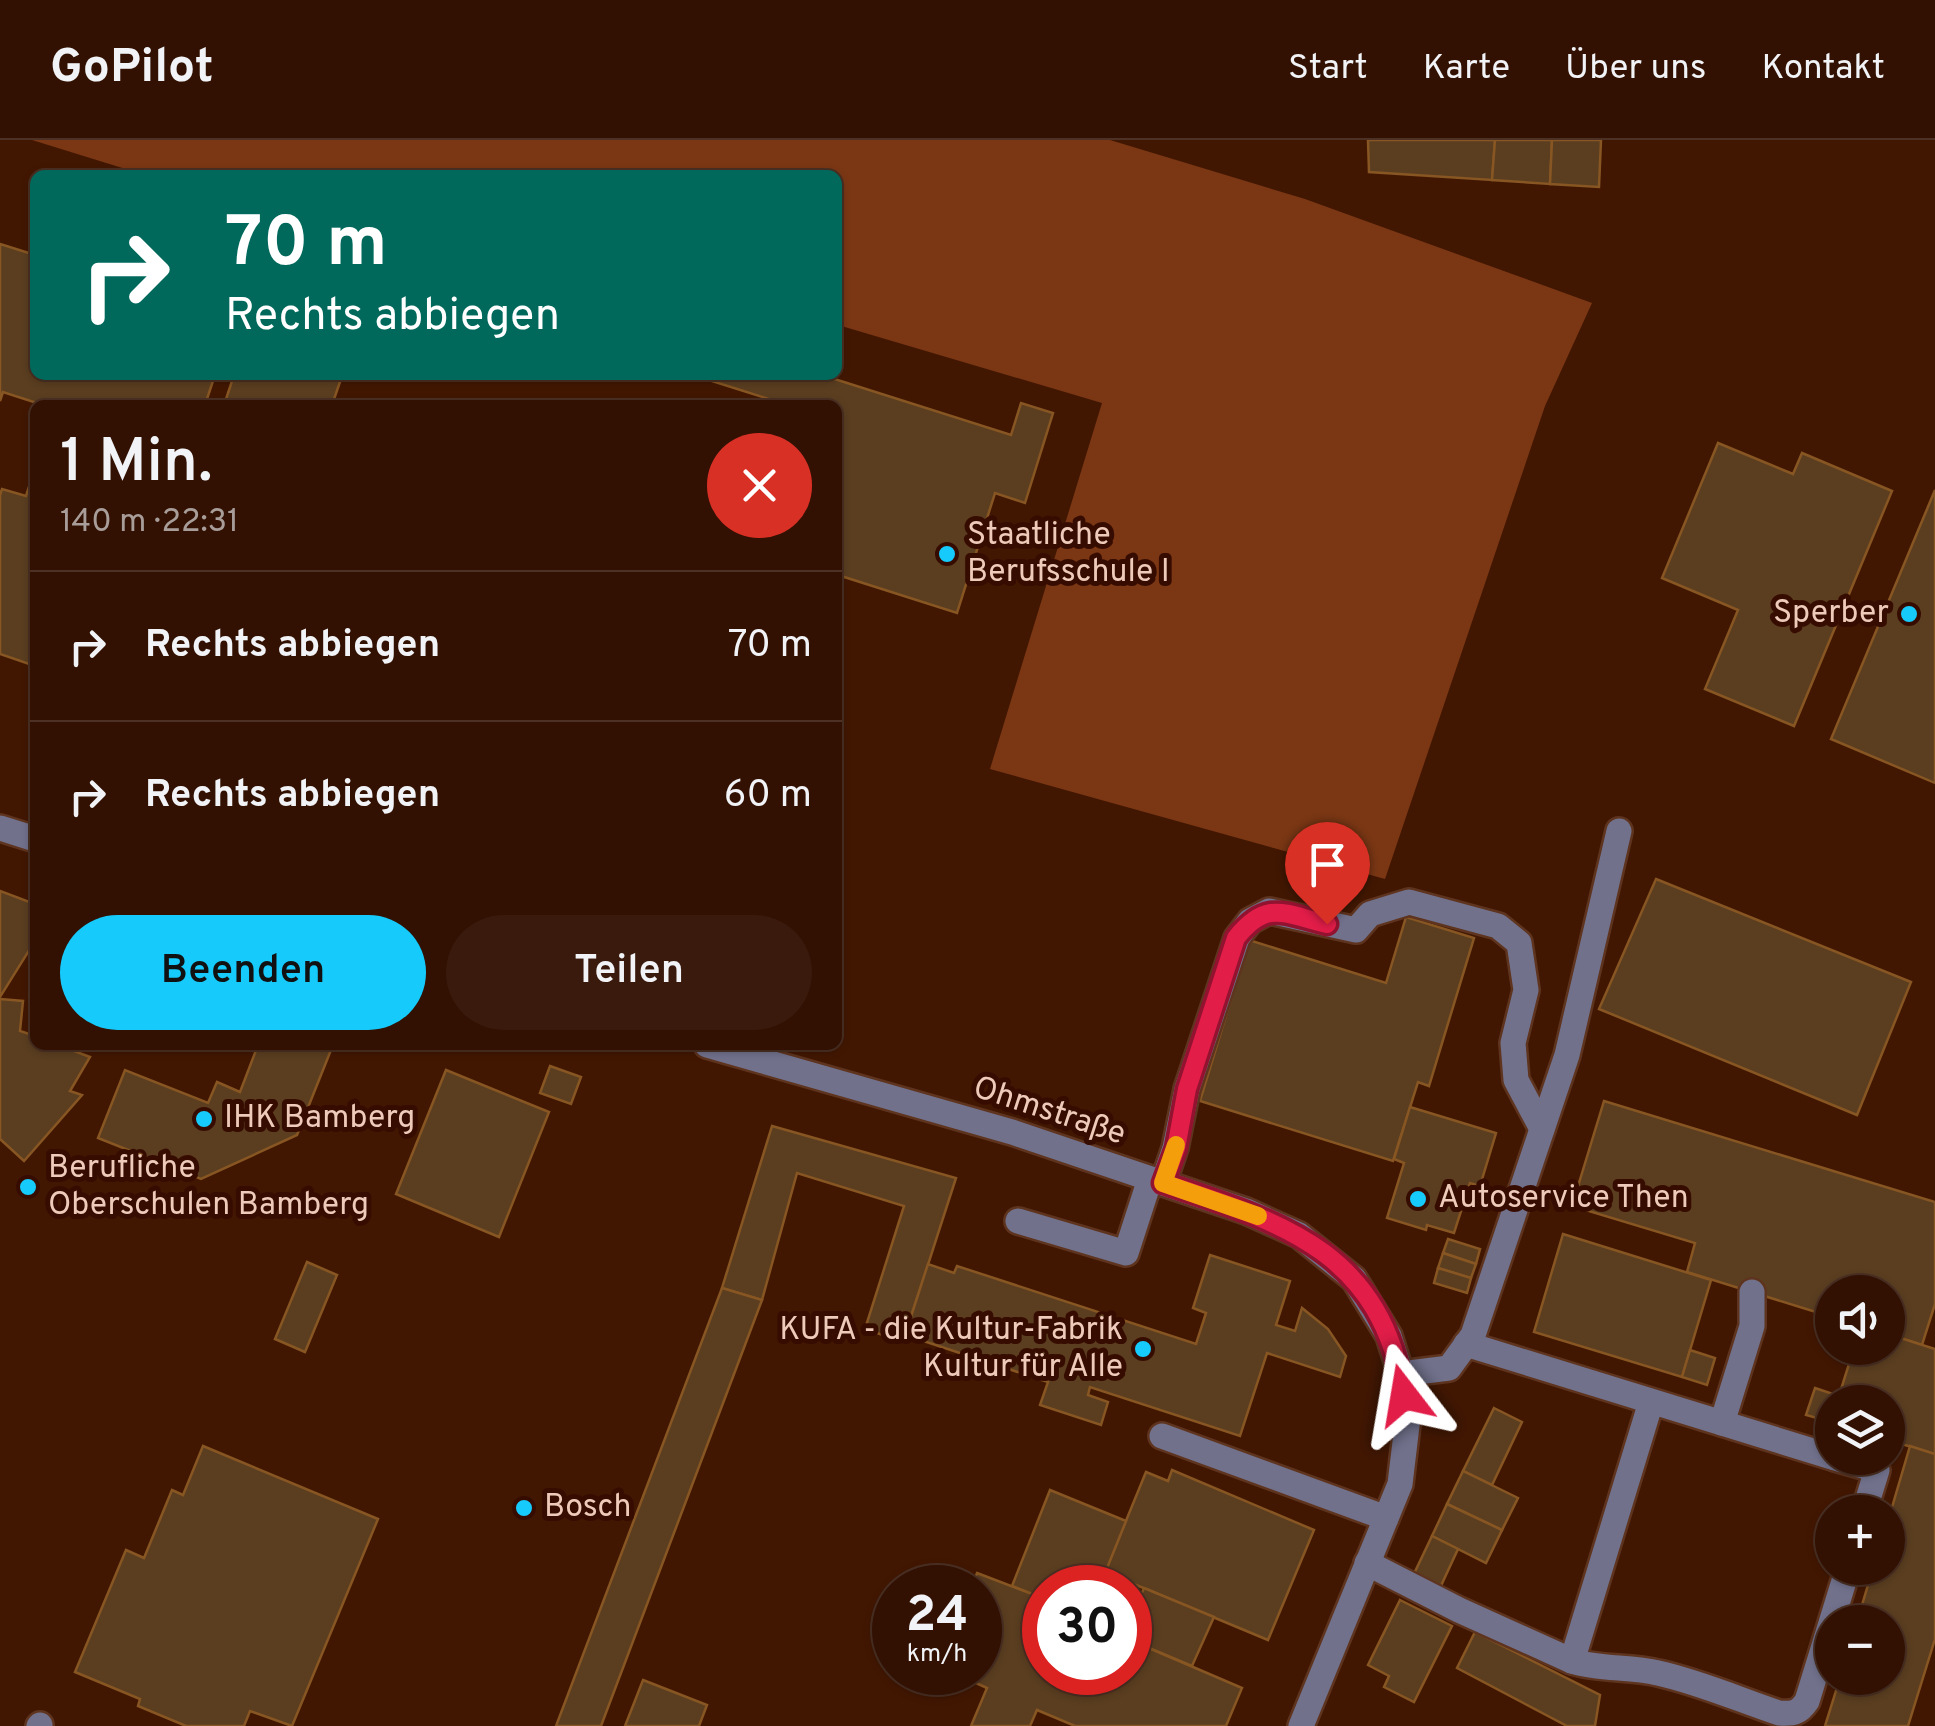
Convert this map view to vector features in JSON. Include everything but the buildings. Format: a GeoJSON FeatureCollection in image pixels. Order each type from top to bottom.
{"type":"FeatureCollection","features":[{"type":"Feature","properties":{"kind":"street"},"geometry":{"type":"LineString","coordinates":[[0,828],[30,837]]}},
{"type":"Feature","properties":{"kind":"street"},"geometry":{"type":"LineString","coordinates":[[1401,1374],[1449,1368],[1472,1335],[1567,1054],[1619,831]]}},
{"type":"Feature","properties":{"kind":"street"},"geometry":{"type":"LineString","coordinates":[[1018,1220],[1126,1253],[1156,1181],[1176,1148],[1187,1089],[1236,938],[1250,921],[1269,911],[1356,930],[1370,914],[1409,902],[1498,926],[1520,943],[1526,990],[1514,1043],[1516,1080],[1542,1129]]}},
{"type":"Feature","properties":{"kind":"street","name":"Ohmstraße"},"geometry":{"type":"LineString","coordinates":[[725,1050],[1012,1132],[1280,1225],[1337,1263],[1368,1298],[1388,1336],[1401,1374],[1408,1416],[1400,1484],[1301,1726]]}},
{"type":"Feature","properties":{"kind":"street"},"geometry":{"type":"LineString","coordinates":[[1722,1423],[1752,1326],[1752,1292]]}},
{"type":"Feature","properties":{"kind":"street"},"geometry":{"type":"LineString","coordinates":[[1466,1344],[1623,1394],[1650,1416],[1722,1423],[1815,1451]]}},
{"type":"Feature","properties":{"kind":"street"},"geometry":{"type":"LineString","coordinates":[[1572,1661],[1650,1416]]}},
{"type":"Feature","properties":{"kind":"street"},"geometry":{"type":"LineString","coordinates":[[1162,1436],[1386,1518]]}},
{"type":"Feature","properties":{"kind":"street"},"geometry":{"type":"LineString","coordinates":[[1367,1563],[1572,1661],[1660,1673],[1780,1713],[1798,1712],[1807,1700],[1843,1585]]}},
{"type":"Feature","properties":{"kind":"shaded area"},"geometry":{"type":"Polygon","coordinates":[[[32,140],[1110,140],[1305,199],[1592,303],[1545,406],[1385,879],[990,769],[1102,403],[842,326],[842,170],[129,170],[32,140]]]}},
{"type":"Feature","properties":{"kind":"slow traffic"},"geometry":{"type":"LineString","coordinates":[[1176,1145],[1163,1183],[1258,1216]]}},
{"type":"Feature","properties":{"kind":"place","name":"Staatliche Berufsschule I"},"geometry":{"type":"Point","coordinates":[947,554]}},
{"type":"Feature","properties":{"kind":"place","name":"Sperber"},"geometry":{"type":"Point","coordinates":[1909,614]}},
{"type":"Feature","properties":{"kind":"place","name":"IHK Bamberg"},"geometry":{"type":"Point","coordinates":[204,1119]}},
{"type":"Feature","properties":{"kind":"place","name":"Berufliche Oberschulen Bamberg"},"geometry":{"type":"Point","coordinates":[28,1187]}},
{"type":"Feature","properties":{"kind":"place","name":"Autoservice Then"},"geometry":{"type":"Point","coordinates":[1418,1199]}},
{"type":"Feature","properties":{"kind":"place","name":"KUFA - die Kultur-Fabrik Kultur für Alle"},"geometry":{"type":"Point","coordinates":[1143,1349]}},
{"type":"Feature","properties":{"kind":"place","name":"Bosch"},"geometry":{"type":"Point","coordinates":[524,1508]}},
{"type":"Feature","properties":{"kind":"route"},"geometry":{"type":"LineString","coordinates":[[1327,924],[1269,911],[1250,921],[1236,938],[1187,1089],[1176,1148],[1163,1183],[1280,1225],[1337,1263],[1368,1298],[1388,1336],[1404,1395]]}}]}
